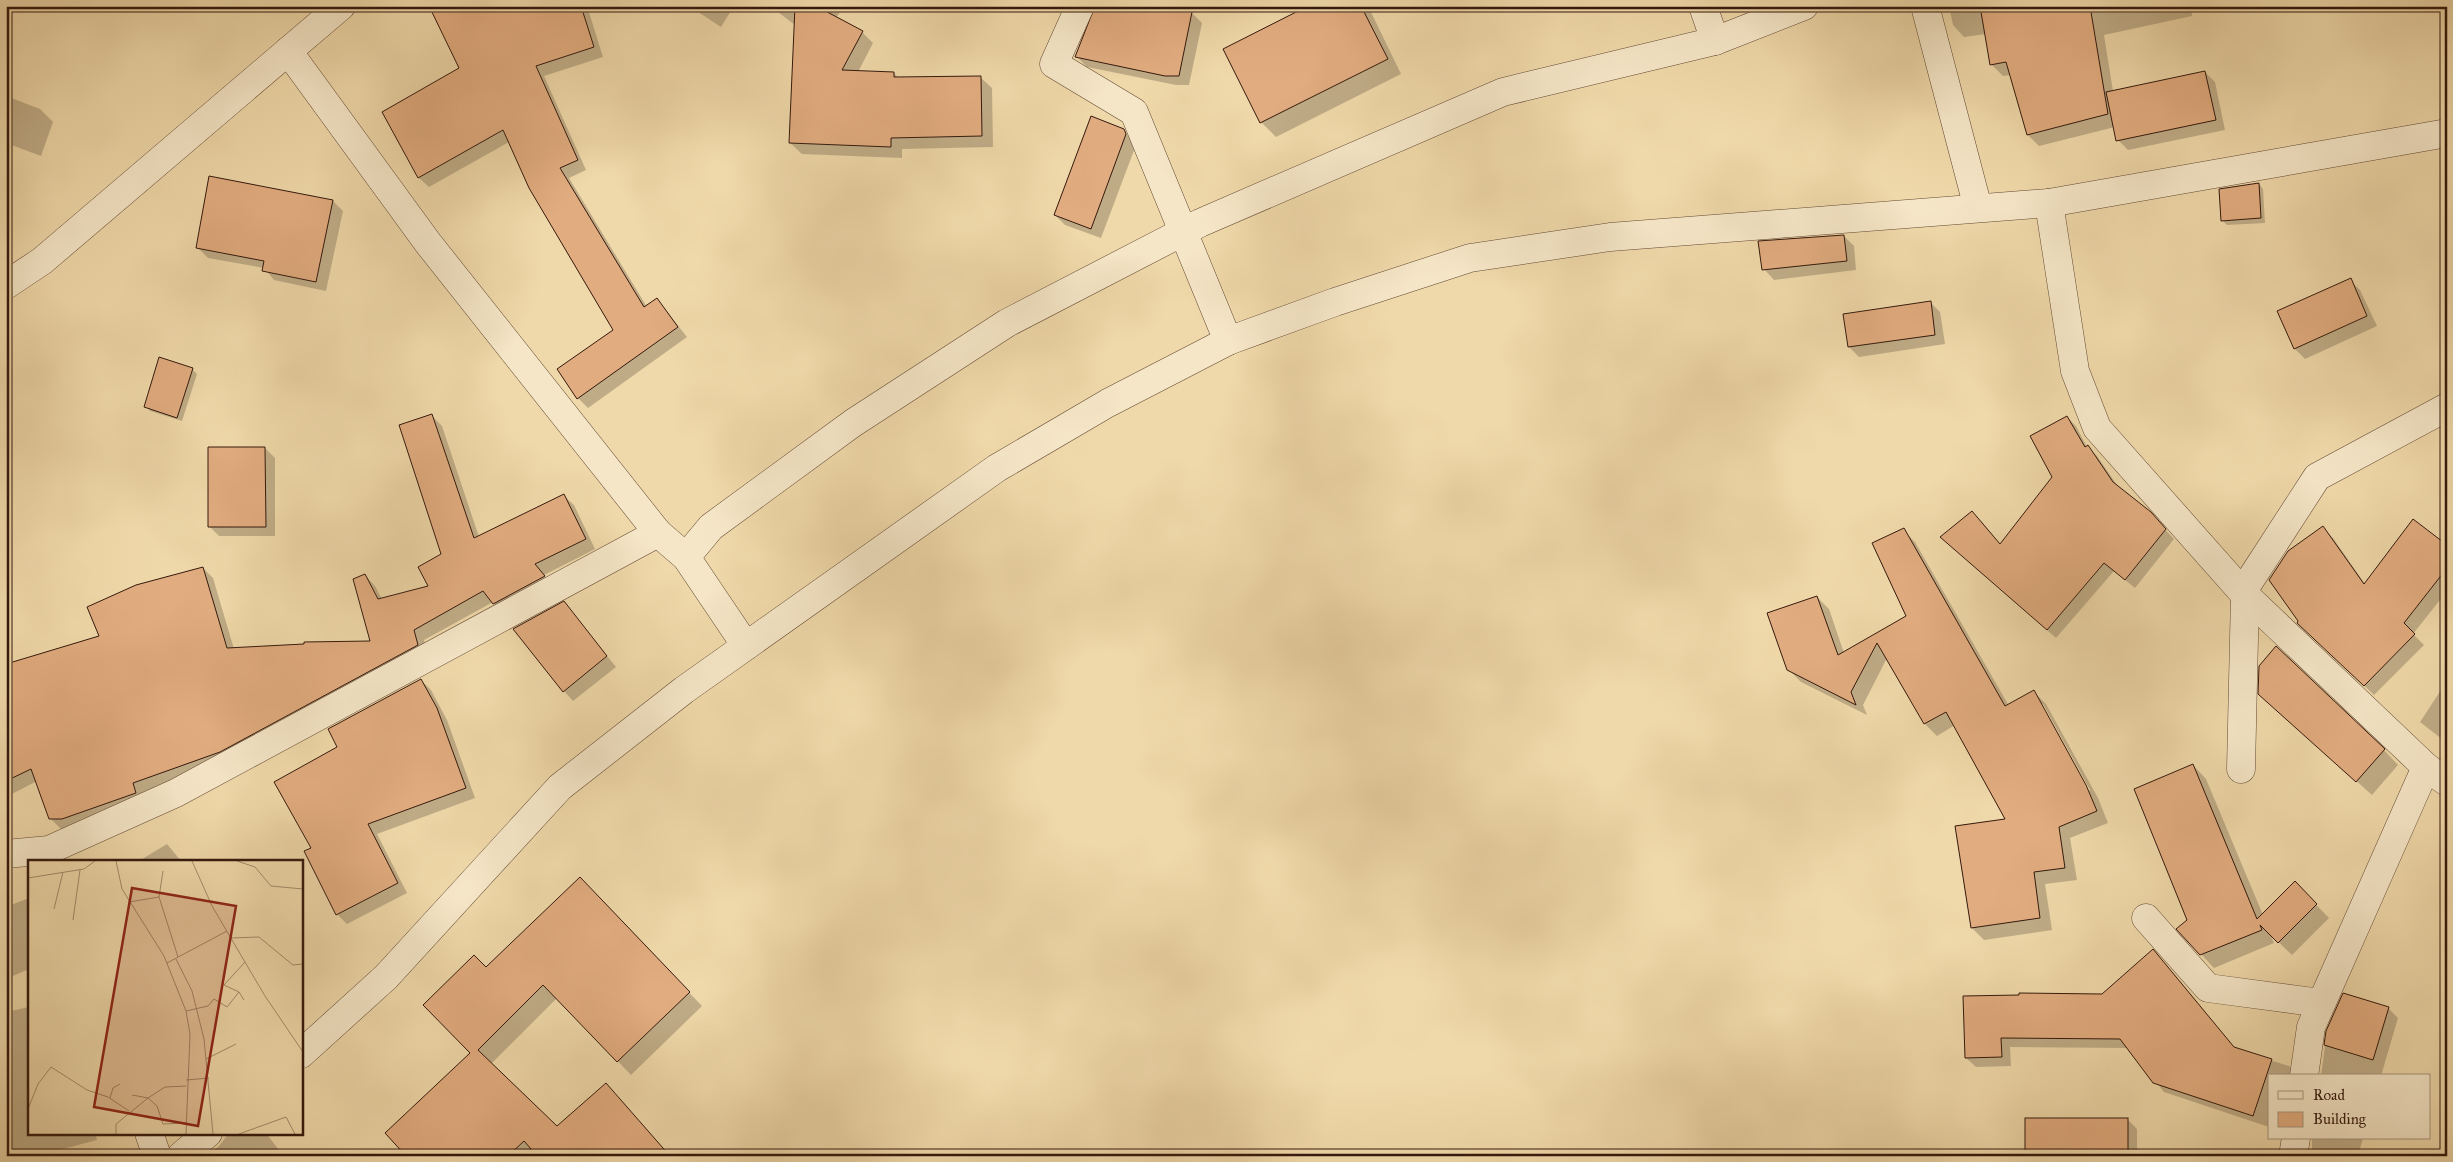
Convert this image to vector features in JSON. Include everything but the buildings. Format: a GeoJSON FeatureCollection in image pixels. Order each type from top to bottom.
{"type":"FeatureCollection","features":[{"type":"Feature","properties":{"kind":"street"},"geometry":{"type":"LineString","coordinates":[[6,285],[42,261],[341,6]]}},
{"type":"Feature","properties":{"kind":"street"},"geometry":{"type":"LineString","coordinates":[[1080,6],[1054,64],[1134,112],[1228,341]]}},
{"type":"Feature","properties":{"kind":"street"},"geometry":{"type":"LineString","coordinates":[[1703,6],[1715,41]]}},
{"type":"Feature","properties":{"kind":"street"},"geometry":{"type":"LineString","coordinates":[[686,557],[711,527],[853,423],[1007,323],[1184,231],[1503,92],[1715,41],[1804,6]]}},
{"type":"Feature","properties":{"kind":"street"},"geometry":{"type":"LineString","coordinates":[[1925,6],[1978,208]]}},
{"type":"Feature","properties":{"kind":"street"},"geometry":{"type":"LineString","coordinates":[[288,51],[428,243],[658,533],[686,557],[746,646]]}},
{"type":"Feature","properties":{"kind":"street"},"geometry":{"type":"LineString","coordinates":[[302,1053],[386,978],[560,787],[684,690],[997,468],[1108,403],[1228,341],[1335,302],[1470,258],[1610,237],[2049,203],[2446,139]]}},
{"type":"Feature","properties":{"kind":"street"},"geometry":{"type":"LineString","coordinates":[[2049,203],[2075,371],[2097,428],[2244,593],[2436,774],[2321,1003],[2311,1027],[2304,1074]]}},
{"type":"Feature","properties":{"kind":"street"},"geometry":{"type":"LineString","coordinates":[[2242,769],[2244,593],[2317,477],[2447,407]]}},
{"type":"Feature","properties":{"kind":"street"},"geometry":{"type":"LineString","coordinates":[[6,854],[51,856],[176,793],[658,533]]}},
{"type":"Feature","properties":{"kind":"street"},"geometry":{"type":"LineString","coordinates":[[2146,918],[2208,988],[2321,1003]]}},
{"type":"Feature","properties":{"kind":"street"},"geometry":{"type":"LineString","coordinates":[[149,1134],[157,1156]]}},
{"type":"Feature","properties":{"kind":"street"},"geometry":{"type":"LineString","coordinates":[[181,1156],[207,1134]]}},
{"type":"Feature","properties":{"kind":"street"},"geometry":{"type":"LineString","coordinates":[[2294,1156],[2296,1140]]}}]}
